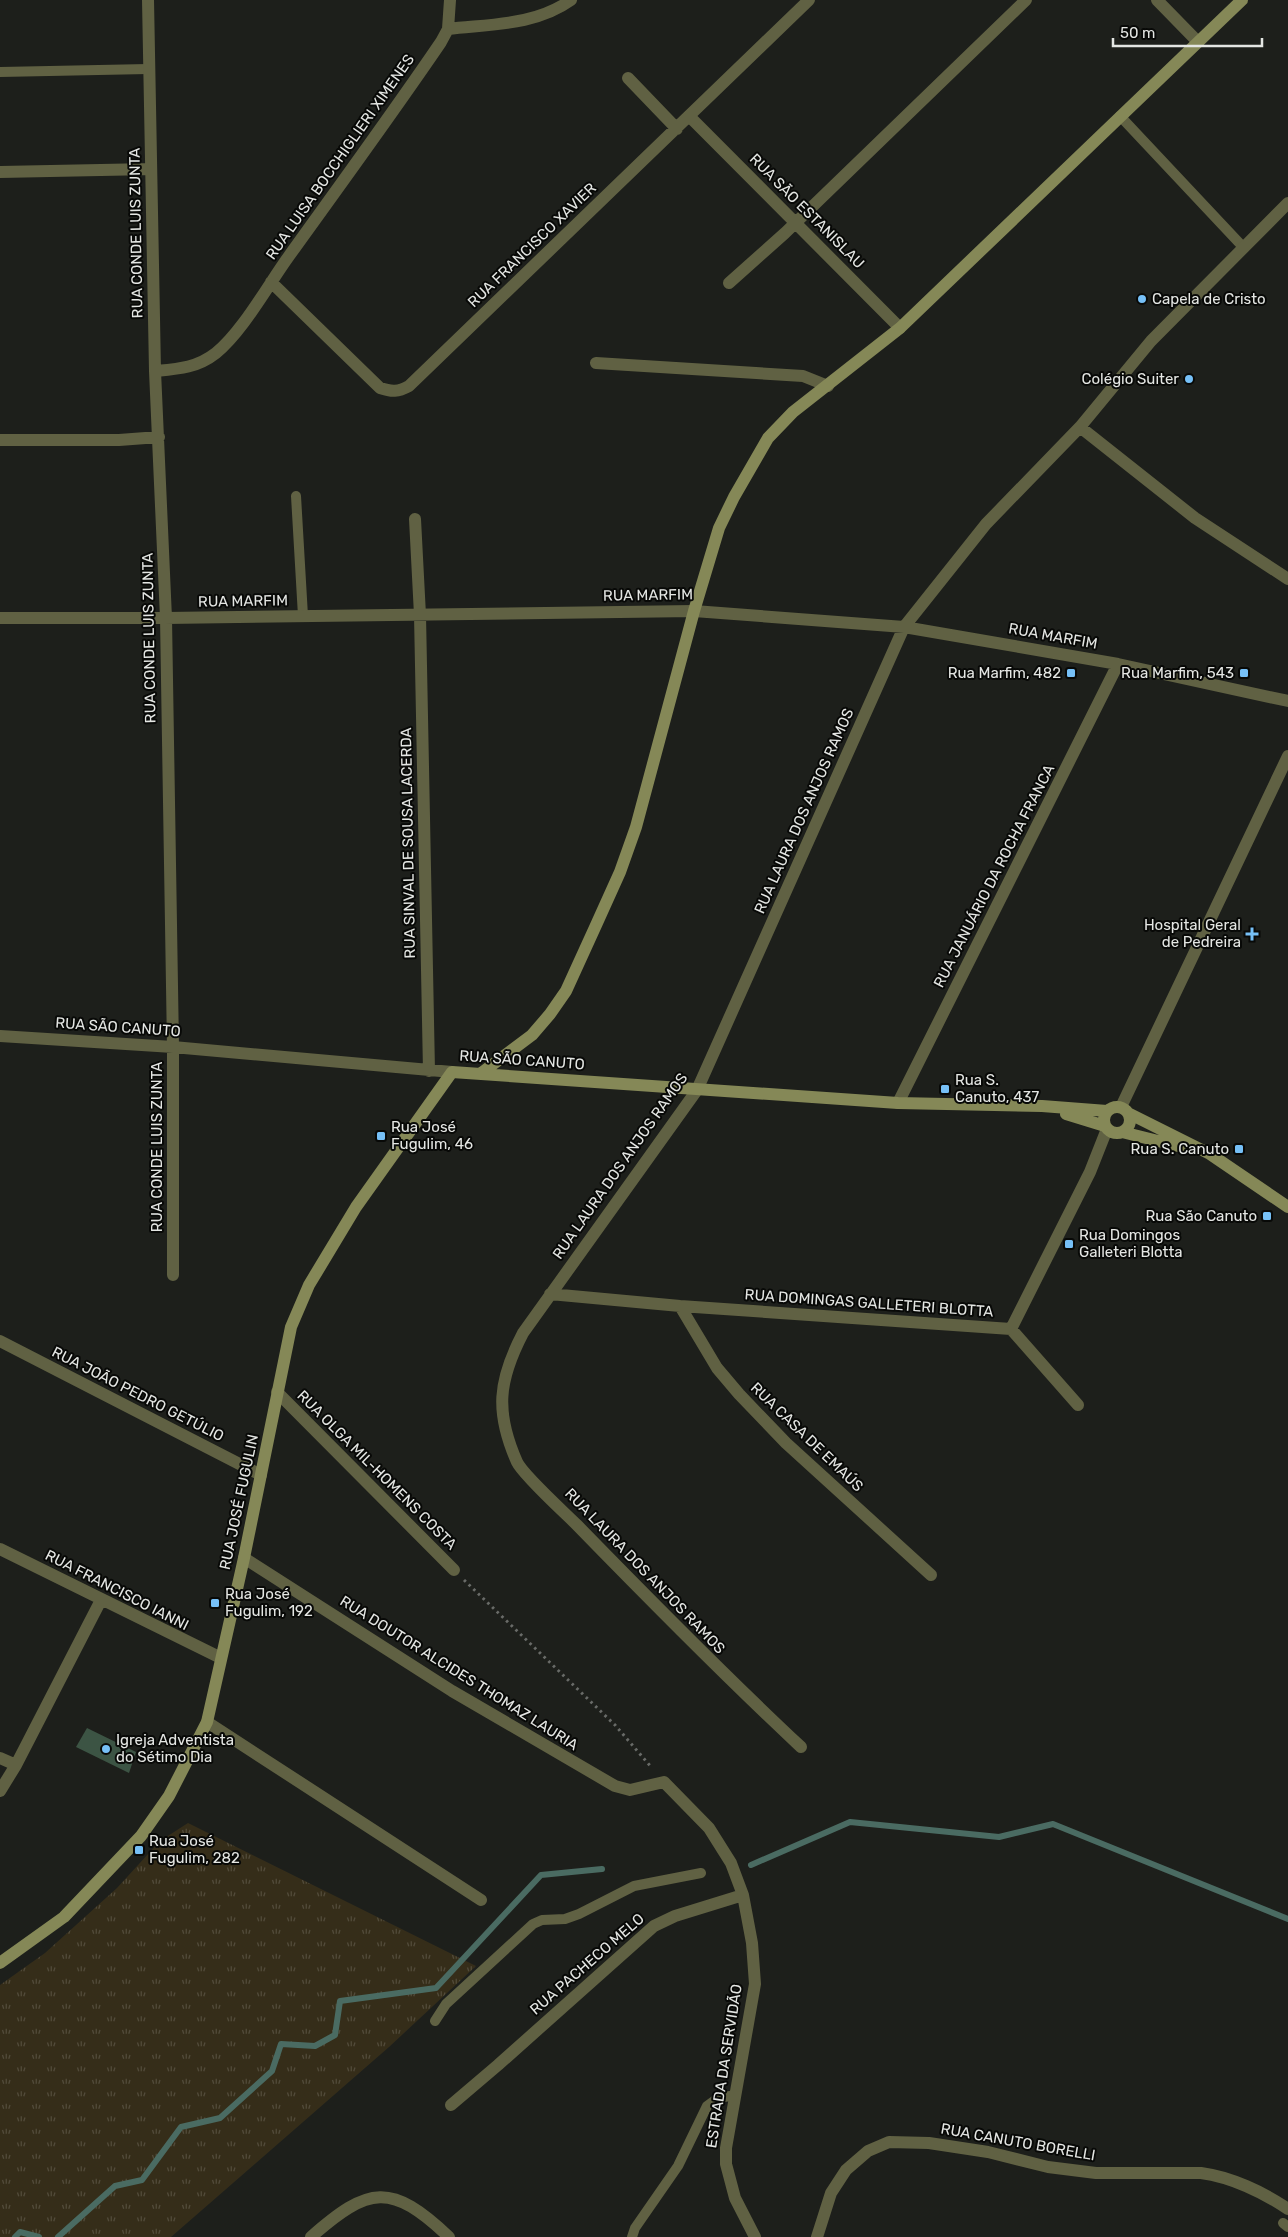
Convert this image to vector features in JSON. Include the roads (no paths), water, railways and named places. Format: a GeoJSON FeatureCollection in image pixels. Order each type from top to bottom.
{"type":"FeatureCollection","features":[{"type":"Feature","properties":{"kind":"street","name":"RUA CONDE LUIS ZUNTA"},"geometry":{"type":"LineString","coordinates":[[148,0],[155,371],[166,618],[173,1047],[173,1275]]}},
{"type":"Feature","properties":{"kind":"street"},"geometry":{"type":"LineString","coordinates":[[450,0],[448,29],[512,22],[536,17],[560,8],[571,0]]}},
{"type":"Feature","properties":{"kind":"street","name":"RUA FRANCISCO XAVIER"},"geometry":{"type":"LineString","coordinates":[[271,282],[380,388],[390,392],[399,391],[409,386],[810,0]]}},
{"type":"Feature","properties":{"kind":"street"},"geometry":{"type":"LineString","coordinates":[[729,283],[1026,0]]}},
{"type":"Feature","properties":{"kind":"street"},"geometry":{"type":"LineString","coordinates":[[1157,0],[1198,42]]}},
{"type":"Feature","properties":{"kind":"street"},"geometry":{"type":"LineString","coordinates":[[480,1074],[532,1035],[566,991],[620,872],[636,827],[694,611],[720,528],[734,497],[768,438],[793,412],[900,328],[1242,0]]}},
{"type":"Feature","properties":{"kind":"street","name":"RUA LUISA BOCCHIGLIERI XIMENES"},"geometry":{"type":"LineString","coordinates":[[155,371],[194,366],[217,352],[243,322],[377,137],[442,42],[448,29]]}},
{"type":"Feature","properties":{"kind":"street"},"geometry":{"type":"LineString","coordinates":[[628,78],[678,128]]}},
{"type":"Feature","properties":{"kind":"street","name":"RUA SÃO ESTANISLAU"},"geometry":{"type":"LineString","coordinates":[[690,117],[900,328]]}},
{"type":"Feature","properties":{"kind":"street"},"geometry":{"type":"LineString","coordinates":[[0,172],[151,169]]}},
{"type":"Feature","properties":{"kind":"street","name":"RUA LAURA DOS ANJOS RAMOS"},"geometry":{"type":"LineString","coordinates":[[801,1747],[704,1656],[518,1464],[502,1419],[501,1393],[508,1361],[523,1333],[550,1294],[697,1090],[904,627],[986,524],[1080,427],[1152,341],[1288,203]]}},
{"type":"Feature","properties":{"kind":"street"},"geometry":{"type":"LineString","coordinates":[[596,363],[802,376],[828,386]]}},
{"type":"Feature","properties":{"kind":"street"},"geometry":{"type":"LineString","coordinates":[[1080,427],[1195,518],[1288,579]]}},
{"type":"Feature","properties":{"kind":"street"},"geometry":{"type":"LineString","coordinates":[[0,440],[120,440],[159,437]]}},
{"type":"Feature","properties":{"kind":"street","name":"RUA SINVAL DE SOUSA LACERDA"},"geometry":{"type":"LineString","coordinates":[[415,519],[420,614],[429,1070]]}},
{"type":"Feature","properties":{"kind":"street","name":"RUA MARFIM"},"geometry":{"type":"LineString","coordinates":[[0,618],[166,618],[694,611],[904,627],[1118,664],[1288,701]]}},
{"type":"Feature","properties":{"kind":"street","name":"RUA JANUÁRIO DA ROCHA FRANCA"},"geometry":{"type":"LineString","coordinates":[[898,1103],[1118,664]]}},
{"type":"Feature","properties":{"kind":"street"},"geometry":{"type":"LineString","coordinates":[[1125,1110],[1288,756]]}},
{"type":"Feature","properties":{"kind":"street","name":"RUA SÃO CANUTO"},"geometry":{"type":"LineString","coordinates":[[0,1036],[173,1047],[452,1072],[697,1090],[898,1103],[1042,1106],[1107,1111]]}},
{"type":"Feature","properties":{"kind":"street","name":"RUA JOSÉ FUGULIN"},"geometry":{"type":"LineString","coordinates":[[0,1963],[64,1918],[141,1836],[168,1796],[207,1722],[244,1558],[291,1327],[309,1285],[361,1199],[452,1072]]}},
{"type":"Feature","properties":{"kind":"street","name":"RUA SÃO CANUTO"},"geometry":{"type":"LineString","coordinates":[[1042,1106],[1112,1130],[1210,1154]]}},
{"type":"Feature","properties":{"kind":"street"},"geometry":{"type":"LineString","coordinates":[[1113,1107],[1125,1110],[1130,1120],[1128,1127],[1112,1130],[1104,1118],[1107,1111],[1113,1107]]}},
{"type":"Feature","properties":{"kind":"street","name":"RUA SÃO CANUTO"},"geometry":{"type":"LineString","coordinates":[[1125,1110],[1210,1154],[1288,1207]]}},
{"type":"Feature","properties":{"kind":"street","name":"RUA DOMINGAS GALLETERI BLOTTA"},"geometry":{"type":"LineString","coordinates":[[550,1294],[680,1306],[1011,1329],[1112,1130]]}},
{"type":"Feature","properties":{"kind":"street","name":"RUA CASA DE EMAÚS"},"geometry":{"type":"LineString","coordinates":[[680,1306],[717,1368],[739,1394],[786,1442],[931,1575]]}},
{"type":"Feature","properties":{"kind":"street"},"geometry":{"type":"LineString","coordinates":[[1011,1329],[1078,1405]]}},
{"type":"Feature","properties":{"kind":"street","name":"RUA JOÃO PEDRO GETÚLIO"},"geometry":{"type":"LineString","coordinates":[[0,1341],[261,1475]]}},
{"type":"Feature","properties":{"kind":"street","name":"RUA OLGA MIL-HOMENS COSTA"},"geometry":{"type":"LineString","coordinates":[[277,1392],[454,1570]]}},
{"type":"Feature","properties":{"kind":"street","name":"RUA FRANCISCO IANNI"},"geometry":{"type":"LineString","coordinates":[[0,1549],[221,1658]]}},
{"type":"Feature","properties":{"kind":"street","name":"RUA DOUTOR ALCIDES THOMAZ LAURIA"},"geometry":{"type":"LineString","coordinates":[[244,1558],[452,1691],[615,1786],[630,1790],[664,1782]]}},
{"type":"Feature","properties":{"kind":"street"},"geometry":{"type":"LineString","coordinates":[[0,1791],[16,1765],[101,1600]]}},
{"type":"Feature","properties":{"kind":"street"},"geometry":{"type":"LineString","coordinates":[[207,1722],[481,1900]]}},
{"type":"Feature","properties":{"kind":"street"},"geometry":{"type":"LineString","coordinates":[[0,1758],[16,1765]]}},
{"type":"Feature","properties":{"kind":"street","name":"ESTRADA DA SERVIDÃO"},"geometry":{"type":"LineString","coordinates":[[664,1782],[709,1828],[731,1862],[743,1895],[752,1943],[755,1984],[726,2148],[726,2164],[735,2198],[755,2237]]}},
{"type":"Feature","properties":{"kind":"street","name":"RUA PACHECO MELO"},"geometry":{"type":"LineString","coordinates":[[451,2105],[654,1926],[675,1916],[743,1895]]}},
{"type":"Feature","properties":{"kind":"street","name":"RUA CANUTO BORELLI"},"geometry":{"type":"LineString","coordinates":[[817,2237],[831,2193],[846,2170],[868,2151],[889,2142],[929,2143],[988,2152],[1048,2167],[1096,2173],[1201,2173],[1216,2175],[1248,2188],[1288,2209]]}},
{"type":"Feature","properties":{"kind":"street"},"geometry":{"type":"LineString","coordinates":[[311,2237],[334,2216],[359,2200],[385,2196],[397,2198],[413,2208],[430,2219],[449,2237]]}},
{"type":"Feature","properties":{"kind":"lane"},"geometry":{"type":"LineString","coordinates":[[0,72],[148,69]]}},
{"type":"Feature","properties":{"kind":"lane"},"geometry":{"type":"LineString","coordinates":[[1120,116],[1244,248]]}},
{"type":"Feature","properties":{"kind":"lane"},"geometry":{"type":"LineString","coordinates":[[296,496],[303,616]]}},
{"type":"Feature","properties":{"kind":"lane"},"geometry":{"type":"LineString","coordinates":[[434,2021],[446,2004],[533,1924],[542,1920],[565,1919],[579,1914],[634,1886],[701,1873]]}},
{"type":"Feature","properties":{"kind":"lane"},"geometry":{"type":"LineString","coordinates":[[632,2237],[635,2228],[678,2166],[706,2106],[718,2098],[736,2095]]}},
{"type":"Feature","properties":{"kind":"waterway"},"geometry":{"type":"LineString","coordinates":[[751,1865],[850,1822],[999,1837],[1053,1824],[1288,1919]]}},
{"type":"Feature","properties":{"kind":"waterway"},"geometry":{"type":"LineString","coordinates":[[58,2237],[115,2186],[142,2180],[181,2127],[220,2118],[272,2071],[281,2044],[315,2046],[335,2035],[340,2001],[436,1988],[541,1875],[602,1869]]}},
{"type":"Feature","properties":{"kind":"waterway"},"geometry":{"type":"LineString","coordinates":[[15,2237],[20,2232],[39,2237]]}},
{"type":"Feature","properties":{"kind":"place","name":"Capela de Cristo"},"geometry":{"type":"Point","coordinates":[1142,299]}},
{"type":"Feature","properties":{"kind":"place","name":"Colégio Suiter"},"geometry":{"type":"Point","coordinates":[1189,379]}},
{"type":"Feature","properties":{"kind":"place","name":"Rua Marfim, 482"},"geometry":{"type":"Point","coordinates":[1071,673]}},
{"type":"Feature","properties":{"kind":"place","name":"Rua Marfim, 543"},"geometry":{"type":"Point","coordinates":[1244,673]}},
{"type":"Feature","properties":{"kind":"place","name":"Hospital Geral de Pedreira"},"geometry":{"type":"Point","coordinates":[1252,934]}},
{"type":"Feature","properties":{"kind":"place","name":"Rua S. Canuto, 437"},"geometry":{"type":"Point","coordinates":[945,1089]}},
{"type":"Feature","properties":{"kind":"place","name":"Rua José Fugulim, 46"},"geometry":{"type":"Point","coordinates":[381,1136]}},
{"type":"Feature","properties":{"kind":"place","name":"Rua S. Canuto"},"geometry":{"type":"Point","coordinates":[1239,1149]}},
{"type":"Feature","properties":{"kind":"place","name":"Rua São Canuto"},"geometry":{"type":"Point","coordinates":[1267,1216]}},
{"type":"Feature","properties":{"kind":"place","name":"Rua Domingos Galleteri Blotta"},"geometry":{"type":"Point","coordinates":[1069,1244]}},
{"type":"Feature","properties":{"kind":"place","name":"Rua José Fugulim, 192"},"geometry":{"type":"Point","coordinates":[215,1603]}},
{"type":"Feature","properties":{"kind":"place","name":"Igreja Adventista do Sétimo Dia"},"geometry":{"type":"Point","coordinates":[106,1749]}},
{"type":"Feature","properties":{"kind":"place","name":"Rua José Fugulim, 282"},"geometry":{"type":"Point","coordinates":[139,1850]}}]}
